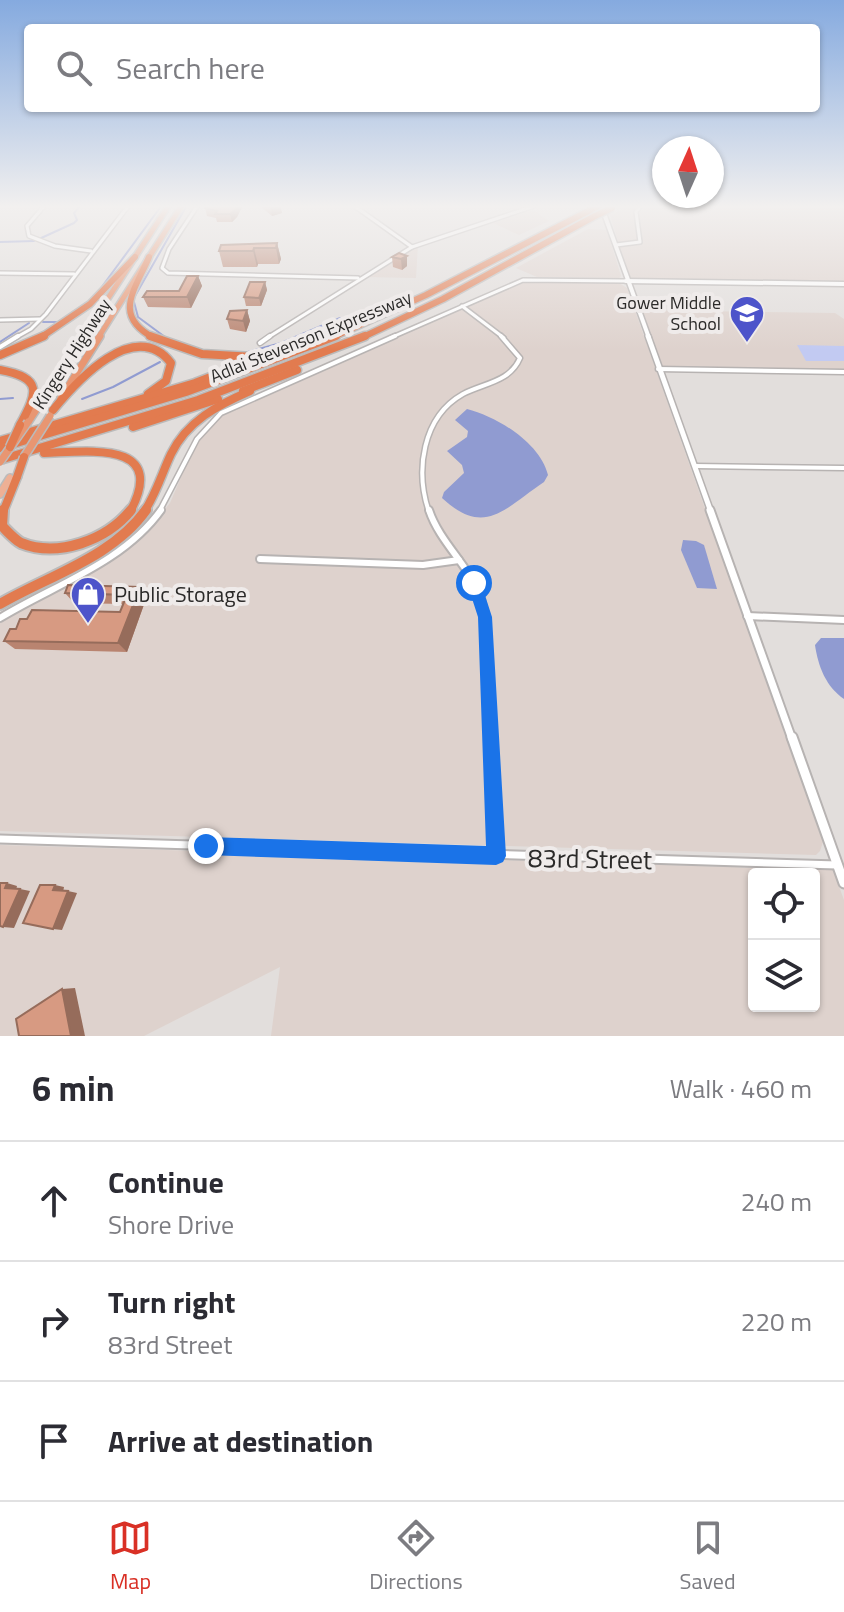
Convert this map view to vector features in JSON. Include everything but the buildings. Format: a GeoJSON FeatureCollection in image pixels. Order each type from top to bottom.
{"type":"FeatureCollection","features":[{"type":"Feature","properties":{"kind":"highway","name":"Kingery Highway"},"geometry":{"type":"LineString","coordinates":[[24,424],[137,253]]}},
{"type":"Feature","properties":{"kind":"highway","name":"Kingery Highway"},"geometry":{"type":"LineString","coordinates":[[24,457],[151,253]]}},
{"type":"Feature","properties":{"kind":"highway","name":"Adlai Stevenson Expressway"},"geometry":{"type":"LineString","coordinates":[[0,448],[266,365],[420,298],[509,253]]}},
{"type":"Feature","properties":{"kind":"highway","name":"Adlai Stevenson Expressway"},"geometry":{"type":"LineString","coordinates":[[0,463],[210,396],[390,325],[518,253]]}},
{"type":"Feature","properties":{"kind":"highway"},"geometry":{"type":"LineString","coordinates":[[0,355],[69,323],[103,294],[135,257]]}},
{"type":"Feature","properties":{"kind":"highway"},"geometry":{"type":"LineString","coordinates":[[149,257],[129,307],[135,322],[148,334],[170,346],[210,358],[251,358],[277,352]]}},
{"type":"Feature","properties":{"kind":"highway"},"geometry":{"type":"LineString","coordinates":[[0,441],[195,383],[420,298]]}},
{"type":"Feature","properties":{"kind":"highway"},"geometry":{"type":"LineString","coordinates":[[0,604],[102,548],[131,528],[150,504],[173,450],[193,423],[217,406],[390,325]]}},
{"type":"Feature","properties":{"kind":"highway"},"geometry":{"type":"LineString","coordinates":[[52,413],[77,381],[105,357],[138,348],[155,350],[168,358],[170,374],[160,386],[141,398],[104,411]]}},
{"type":"Feature","properties":{"kind":"highway"},"geometry":{"type":"LineString","coordinates":[[0,370],[23,374],[33,384],[35,397],[24,424],[0,463]]}},
{"type":"Feature","properties":{"kind":"highway"},"geometry":{"type":"LineString","coordinates":[[0,463],[169,417],[277,379]]}},
{"type":"Feature","properties":{"kind":"highway"},"geometry":{"type":"LineString","coordinates":[[24,457],[3,507],[2,526],[14,541],[39,549],[69,547],[97,537],[122,519],[137,498],[140,479],[133,461],[123,455],[98,449],[44,453]]}},
{"type":"Feature","properties":{"kind":"main road"},"geometry":{"type":"LineString","coordinates":[[0,494],[14,478]]}},
{"type":"Feature","properties":{"kind":"street"},"geometry":{"type":"LineString","coordinates":[[0,347],[20,337],[41,319],[90,253]]}},
{"type":"Feature","properties":{"kind":"street"},"geometry":{"type":"LineString","coordinates":[[169,253],[162,265],[166,272],[181,276],[359,278]]}},
{"type":"Feature","properties":{"kind":"street"},"geometry":{"type":"LineString","coordinates":[[260,343],[401,253]]}},
{"type":"Feature","properties":{"kind":"street"},"geometry":{"type":"LineString","coordinates":[[618,253],[747,616],[841,865],[844,883]]}},
{"type":"Feature","properties":{"kind":"street"},"geometry":{"type":"LineString","coordinates":[[0,273],[75,274]]}},
{"type":"Feature","properties":{"kind":"street"},"geometry":{"type":"LineString","coordinates":[[0,618],[145,530],[162,509],[193,440],[221,413],[462,306],[531,279],[844,284]]}},
{"type":"Feature","properties":{"kind":"street"},"geometry":{"type":"LineString","coordinates":[[462,306],[511,344],[520,358],[511,373],[453,401],[438,419],[426,443],[422,471],[426,502],[438,530],[478,588],[485,613],[496,856]]}},
{"type":"Feature","properties":{"kind":"street"},"geometry":{"type":"LineString","coordinates":[[0,320],[41,319]]}},
{"type":"Feature","properties":{"kind":"street"},"geometry":{"type":"LineString","coordinates":[[658,369],[844,372]]}},
{"type":"Feature","properties":{"kind":"street"},"geometry":{"type":"LineString","coordinates":[[695,466],[844,468]]}},
{"type":"Feature","properties":{"kind":"street"},"geometry":{"type":"LineString","coordinates":[[260,559],[423,565],[460,560]]}},
{"type":"Feature","properties":{"kind":"street"},"geometry":{"type":"LineString","coordinates":[[747,616],[844,620]]}},
{"type":"Feature","properties":{"kind":"street","name":"83rd Street"},"geometry":{"type":"LineString","coordinates":[[0,839],[841,865]]}},
{"type":"Feature","properties":{"kind":"shaded area"},"geometry":{"type":"Polygon","coordinates":[[[403,253],[417,253],[416,278],[362,277],[403,253]]]}},
{"type":"Feature","properties":{"kind":"shaded area"},"geometry":{"type":"Polygon","coordinates":[[[543,253],[614,253],[621,276],[537,277],[516,268],[543,253]]]}},
{"type":"Feature","properties":{"kind":"shaded area"},"geometry":{"type":"Polygon","coordinates":[[[621,253],[844,253],[844,282],[629,279],[621,253]]]}},
{"type":"Feature","properties":{"kind":"shaded area"},"geometry":{"type":"Polygon","coordinates":[[[526,282],[619,283],[627,288],[823,842],[820,851],[816,855],[0,831],[0,623],[51,591],[98,568],[146,532],[170,503],[197,440],[222,416],[491,295],[526,282]]]}},
{"type":"Feature","properties":{"kind":"shaded area","name":"Gower Middle School"},"geometry":{"type":"Polygon","coordinates":[[[637,310],[835,313],[844,319],[844,372],[658,369],[637,310]]]}},
{"type":"Feature","properties":{"kind":"shaded area"},"geometry":{"type":"Polygon","coordinates":[[[797,345],[844,346],[844,361],[806,361],[797,345]]]}},
{"type":"Feature","properties":{"kind":"shaded area"},"geometry":{"type":"Polygon","coordinates":[[[467,409],[492,418],[516,433],[536,452],[548,475],[544,482],[494,515],[471,516],[442,498],[444,492],[464,473],[462,465],[447,451],[467,437],[468,431],[455,420],[467,409]]]}},
{"type":"Feature","properties":{"kind":"shaded area"},"geometry":{"type":"Polygon","coordinates":[[[683,540],[704,545],[717,589],[697,588],[681,550],[683,540]]]}},
{"type":"Feature","properties":{"kind":"shaded area"},"geometry":{"type":"Polygon","coordinates":[[[821,638],[844,638],[844,699],[832,688],[821,668],[815,645],[821,638]]]}},
{"type":"Feature","properties":{"kind":"shaded area"},"geometry":{"type":"Polygon","coordinates":[[[0,845],[766,868],[748,868],[748,1012],[820,1012],[820,870],[833,870],[844,900],[844,1036],[271,1036],[280,967],[144,1036],[0,1036],[0,845]]]}},
{"type":"Feature","properties":{"kind":"waterway"},"geometry":{"type":"LineString","coordinates":[[101,288],[126,253]]}},
{"type":"Feature","properties":{"kind":"waterway"},"geometry":{"type":"LineString","coordinates":[[135,296],[159,253]]}},
{"type":"Feature","properties":{"kind":"waterway"},"geometry":{"type":"LineString","coordinates":[[134,302],[138,317],[165,337]]}},
{"type":"Feature","properties":{"kind":"waterway"},"geometry":{"type":"LineString","coordinates":[[244,353],[281,343],[340,318]]}},
{"type":"Feature","properties":{"kind":"waterway"},"geometry":{"type":"LineString","coordinates":[[43,322],[59,322]]}},
{"type":"Feature","properties":{"kind":"waterway"},"geometry":{"type":"LineString","coordinates":[[0,342],[29,323]]}},
{"type":"Feature","properties":{"kind":"waterway"},"geometry":{"type":"LineString","coordinates":[[82,399],[113,387],[160,362]]}},
{"type":"Feature","properties":{"kind":"waterway"},"geometry":{"type":"LineString","coordinates":[[0,399],[13,398]]}},
{"type":"Feature","properties":{"kind":"place","name":"Gower Middle School"},"geometry":{"type":"Point","coordinates":[747,344]}},
{"type":"Feature","properties":{"kind":"place","name":"Public Storage"},"geometry":{"type":"Point","coordinates":[88,625]}},
{"type":"Feature","properties":{"kind":"route"},"geometry":{"type":"LineString","coordinates":[[206,846],[496,856],[485,617],[481,596],[474,583]]}}]}
